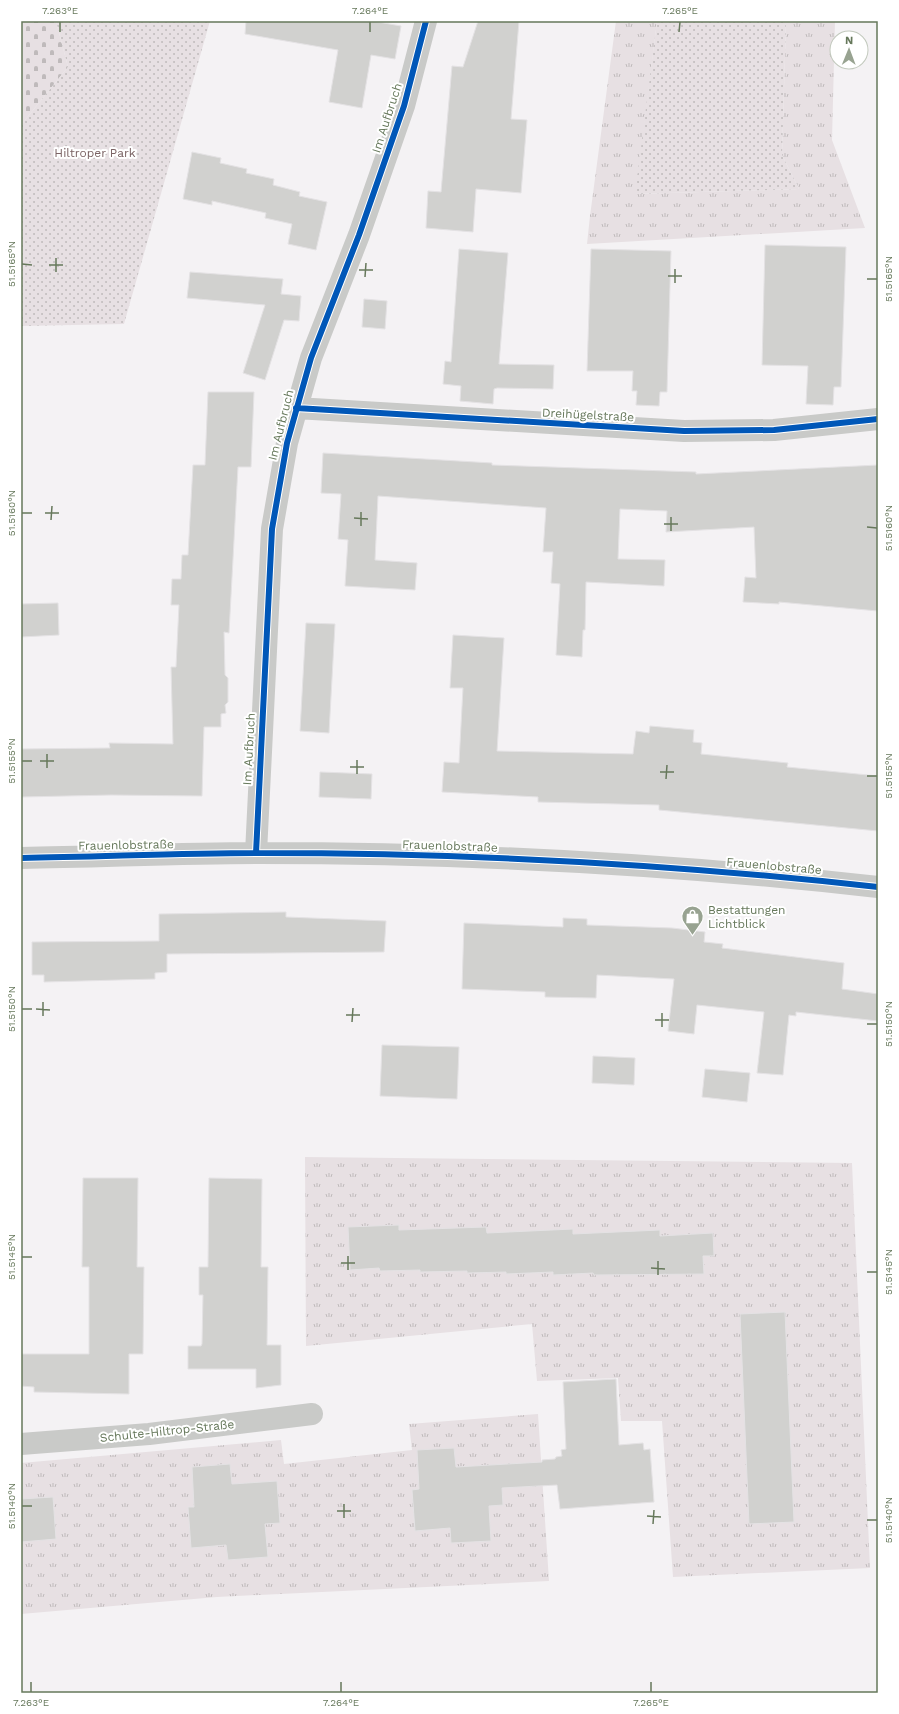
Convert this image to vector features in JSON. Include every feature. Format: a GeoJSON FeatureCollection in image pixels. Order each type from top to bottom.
{"type":"FeatureCollection","features":[{"type":"Feature","properties":{"kind":"street","name":"Im Aufbruch"},"geometry":{"type":"LineString","coordinates":[[256,853],[272,529],[287,443],[311,358],[359,235],[404,106],[426,21]]}},
{"type":"Feature","properties":{"kind":"street","name":"Dreihügelstraße"},"geometry":{"type":"LineString","coordinates":[[296,408],[684,431],[774,430],[878,420]]}},
{"type":"Feature","properties":{"kind":"street","name":"Frauenlobstraße"},"geometry":{"type":"LineString","coordinates":[[21,858],[256,853],[430,856],[674,868],[878,887]]}},
{"type":"Feature","properties":{"kind":"street","name":"Schulte-Hiltrop-Straße"},"geometry":{"type":"LineString","coordinates":[[21,1444],[149,1434],[312,1414]]}},
{"type":"Feature","properties":{"kind":"green space"},"geometry":{"type":"Polygon","coordinates":[[[21,21],[56,21],[68,67],[21,125],[21,21]]]}},
{"type":"Feature","properties":{"kind":"green space","name":"Hiltroper Park"},"geometry":{"type":"Polygon","coordinates":[[[56,21],[210,21],[124,324],[21,326],[21,125],[68,67],[56,21]]]}},
{"type":"Feature","properties":{"kind":"green space"},"geometry":{"type":"Polygon","coordinates":[[[616,21],[657,21],[636,194],[799,189],[782,155],[786,21],[835,21],[835,30],[829,30],[829,70],[834,70],[832,140],[865,228],[587,244],[616,21]]]}},
{"type":"Feature","properties":{"kind":"green space"},"geometry":{"type":"Polygon","coordinates":[[[657,21],[786,21],[782,155],[799,189],[635,194],[657,21]]]}},
{"type":"Feature","properties":{"kind":"green space"},"geometry":{"type":"Polygon","coordinates":[[[305,1157],[852,1163],[870,1568],[673,1577],[662,1421],[621,1421],[618,1378],[537,1381],[532,1324],[306,1346],[305,1157]]]}},
{"type":"Feature","properties":{"kind":"green space"},"geometry":{"type":"Polygon","coordinates":[[[538,1414],[549,1581],[217,1597],[21,1614],[21,1463],[281,1440],[284,1464],[412,1450],[409,1424],[538,1414]]]}},
{"type":"Feature","properties":{"kind":"building"},"geometry":{"type":"Polygon","coordinates":[[[246,21],[372,21],[401,26],[395,59],[371,55],[362,108],[329,102],[338,50],[245,34],[246,21]]]}},
{"type":"Feature","properties":{"kind":"building"},"geometry":{"type":"Polygon","coordinates":[[[478,21],[519,21],[511,119],[527,120],[521,193],[476,189],[473,232],[426,228],[428,191],[441,192],[452,66],[463,67],[478,21]]]}},
{"type":"Feature","properties":{"kind":"building"},"geometry":{"type":"Polygon","coordinates":[[[192,152],[221,158],[220,163],[247,169],[246,173],[274,179],[273,185],[300,192],[299,196],[327,202],[316,250],[288,244],[292,224],[265,218],[266,213],[212,201],[212,205],[183,199],[192,152]]]}},
{"type":"Feature","properties":{"kind":"building"},"geometry":{"type":"Polygon","coordinates":[[[765,245],[846,247],[841,387],[834,387],[833,405],[806,404],[808,366],[762,365],[765,245]]]}},
{"type":"Feature","properties":{"kind":"building"},"geometry":{"type":"Polygon","coordinates":[[[459,249],[508,253],[499,364],[554,365],[553,389],[497,388],[494,389],[493,404],[460,401],[461,386],[443,384],[445,361],[451,362],[459,249]]]}},
{"type":"Feature","properties":{"kind":"building"},"geometry":{"type":"Polygon","coordinates":[[[591,249],[671,251],[667,392],[660,392],[659,406],[636,405],[637,391],[632,391],[633,371],[587,371],[591,249]]]}},
{"type":"Feature","properties":{"kind":"building"},"geometry":{"type":"Polygon","coordinates":[[[190,272],[283,279],[281,294],[301,296],[299,321],[284,320],[265,380],[243,373],[265,305],[187,298],[190,272]]]}},
{"type":"Feature","properties":{"kind":"building"},"geometry":{"type":"Polygon","coordinates":[[[364,299],[387,301],[385,329],[362,327],[364,299]]]}},
{"type":"Feature","properties":{"kind":"building"},"geometry":{"type":"Polygon","coordinates":[[[208,392],[254,392],[251,467],[238,467],[229,633],[224,632],[225,675],[228,678],[228,702],[225,705],[226,713],[221,714],[221,727],[204,727],[202,796],[111,795],[21,797],[21,749],[110,748],[109,743],[173,744],[171,667],[176,667],[179,605],[171,605],[172,579],[181,579],[182,555],[188,555],[193,465],[205,465],[208,392]]]}},
{"type":"Feature","properties":{"kind":"building"},"geometry":{"type":"Polygon","coordinates":[[[323,453],[492,463],[492,465],[696,472],[696,474],[878,465],[878,611],[779,602],[779,604],[743,602],[745,577],[756,578],[754,527],[666,532],[667,511],[620,509],[618,559],[665,560],[664,586],[586,582],[585,630],[583,630],[582,657],[556,655],[560,584],[551,583],[553,552],[543,552],[546,508],[378,496],[375,560],[417,563],[415,590],[345,586],[348,540],[338,539],[341,494],[321,493],[323,453]]]}},
{"type":"Feature","properties":{"kind":"building"},"geometry":{"type":"Polygon","coordinates":[[[58,603],[59,635],[21,637],[21,604],[58,603]]]}},
{"type":"Feature","properties":{"kind":"building"},"geometry":{"type":"Polygon","coordinates":[[[306,623],[335,624],[329,733],[300,731],[306,623]]]}},
{"type":"Feature","properties":{"kind":"building"},"geometry":{"type":"Polygon","coordinates":[[[453,635],[504,638],[497,751],[633,754],[636,731],[649,733],[650,726],[694,730],[693,742],[702,743],[701,754],[788,763],[787,767],[878,776],[878,831],[659,810],[659,805],[538,802],[538,797],[442,792],[444,762],[459,763],[463,688],[450,688],[453,635]]]}},
{"type":"Feature","properties":{"kind":"building"},"geometry":{"type":"Polygon","coordinates":[[[320,772],[372,774],[371,799],[319,797],[320,772]]]}},
{"type":"Feature","properties":{"kind":"building"},"geometry":{"type":"Polygon","coordinates":[[[286,912],[286,917],[386,921],[384,952],[167,954],[167,972],[155,973],[155,979],[44,982],[44,975],[32,975],[32,942],[159,941],[159,914],[286,912]]]}},
{"type":"Feature","properties":{"kind":"building"},"geometry":{"type":"Polygon","coordinates":[[[563,918],[587,919],[587,925],[672,928],[705,932],[704,942],[723,944],[722,948],[844,963],[842,989],[878,994],[878,1021],[796,1012],[796,1016],[789,1015],[783,1075],[757,1073],[764,1012],[697,1005],[694,1034],[668,1031],[674,979],[597,975],[596,998],[545,997],[545,992],[462,989],[464,923],[563,927],[563,918]]]}},
{"type":"Feature","properties":{"kind":"building"},"geometry":{"type":"Polygon","coordinates":[[[382,1045],[459,1047],[457,1099],[380,1096],[382,1045]]]}},
{"type":"Feature","properties":{"kind":"building"},"geometry":{"type":"Polygon","coordinates":[[[593,1056],[635,1058],[634,1085],[592,1083],[593,1056]]]}},
{"type":"Feature","properties":{"kind":"building"},"geometry":{"type":"Polygon","coordinates":[[[705,1069],[750,1073],[747,1102],[702,1097],[705,1069]]]}},
{"type":"Feature","properties":{"kind":"building"},"geometry":{"type":"Polygon","coordinates":[[[83,1178],[138,1178],[137,1267],[144,1267],[143,1354],[129,1354],[129,1394],[34,1392],[34,1387],[21,1386],[21,1354],[89,1354],[89,1267],[82,1267],[83,1178]]]}},
{"type":"Feature","properties":{"kind":"building"},"geometry":{"type":"Polygon","coordinates":[[[209,1178],[262,1179],[261,1267],[268,1267],[267,1345],[281,1345],[281,1385],[256,1388],[256,1369],[188,1369],[188,1346],[201,1346],[202,1344],[203,1295],[199,1295],[199,1267],[208,1267],[209,1178]]]}},
{"type":"Feature","properties":{"kind":"building"},"geometry":{"type":"Polygon","coordinates":[[[399,1225],[399,1230],[486,1227],[487,1233],[573,1229],[573,1234],[660,1230],[660,1236],[713,1233],[714,1256],[703,1256],[704,1274],[594,1275],[593,1273],[553,1275],[553,1272],[506,1274],[506,1272],[467,1273],[467,1271],[380,1271],[379,1268],[350,1270],[348,1227],[399,1225]]]}},
{"type":"Feature","properties":{"kind":"building"},"geometry":{"type":"Polygon","coordinates":[[[785,1312],[794,1522],[749,1524],[740,1314],[785,1312]]]}},
{"type":"Feature","properties":{"kind":"building"},"geometry":{"type":"Polygon","coordinates":[[[616,1379],[619,1445],[643,1443],[644,1450],[650,1449],[654,1502],[560,1509],[557,1485],[502,1488],[503,1505],[489,1506],[491,1541],[451,1543],[450,1528],[415,1531],[412,1490],[419,1489],[417,1450],[454,1448],[456,1467],[542,1462],[542,1460],[555,1459],[556,1457],[562,1456],[561,1450],[566,1449],[563,1382],[616,1379]]]}},
{"type":"Feature","properties":{"kind":"building"},"geometry":{"type":"Polygon","coordinates":[[[230,1464],[232,1484],[277,1481],[280,1523],[265,1524],[268,1557],[228,1560],[226,1545],[191,1548],[188,1507],[194,1507],[192,1467],[230,1464]]]}},
{"type":"Feature","properties":{"kind":"building"},"geometry":{"type":"Polygon","coordinates":[[[53,1497],[56,1539],[21,1542],[21,1499],[53,1497]]]}},
{"type":"Feature","properties":{"kind":"cycle path"},"geometry":{"type":"LineString","coordinates":[[256,853],[272,529],[287,443],[311,358],[359,235],[404,106],[426,21]]}},
{"type":"Feature","properties":{"kind":"cycle path"},"geometry":{"type":"LineString","coordinates":[[296,408],[684,431],[774,430],[878,419]]}},
{"type":"Feature","properties":{"kind":"cycle path"},"geometry":{"type":"LineString","coordinates":[[21,858],[258,853],[413,855],[569,861],[646,866],[878,887]]}},
{"type":"Feature","properties":{"kind":"place","name":"Bestattungen Lichtblick"},"geometry":{"type":"Point","coordinates":[693,936]}}]}
